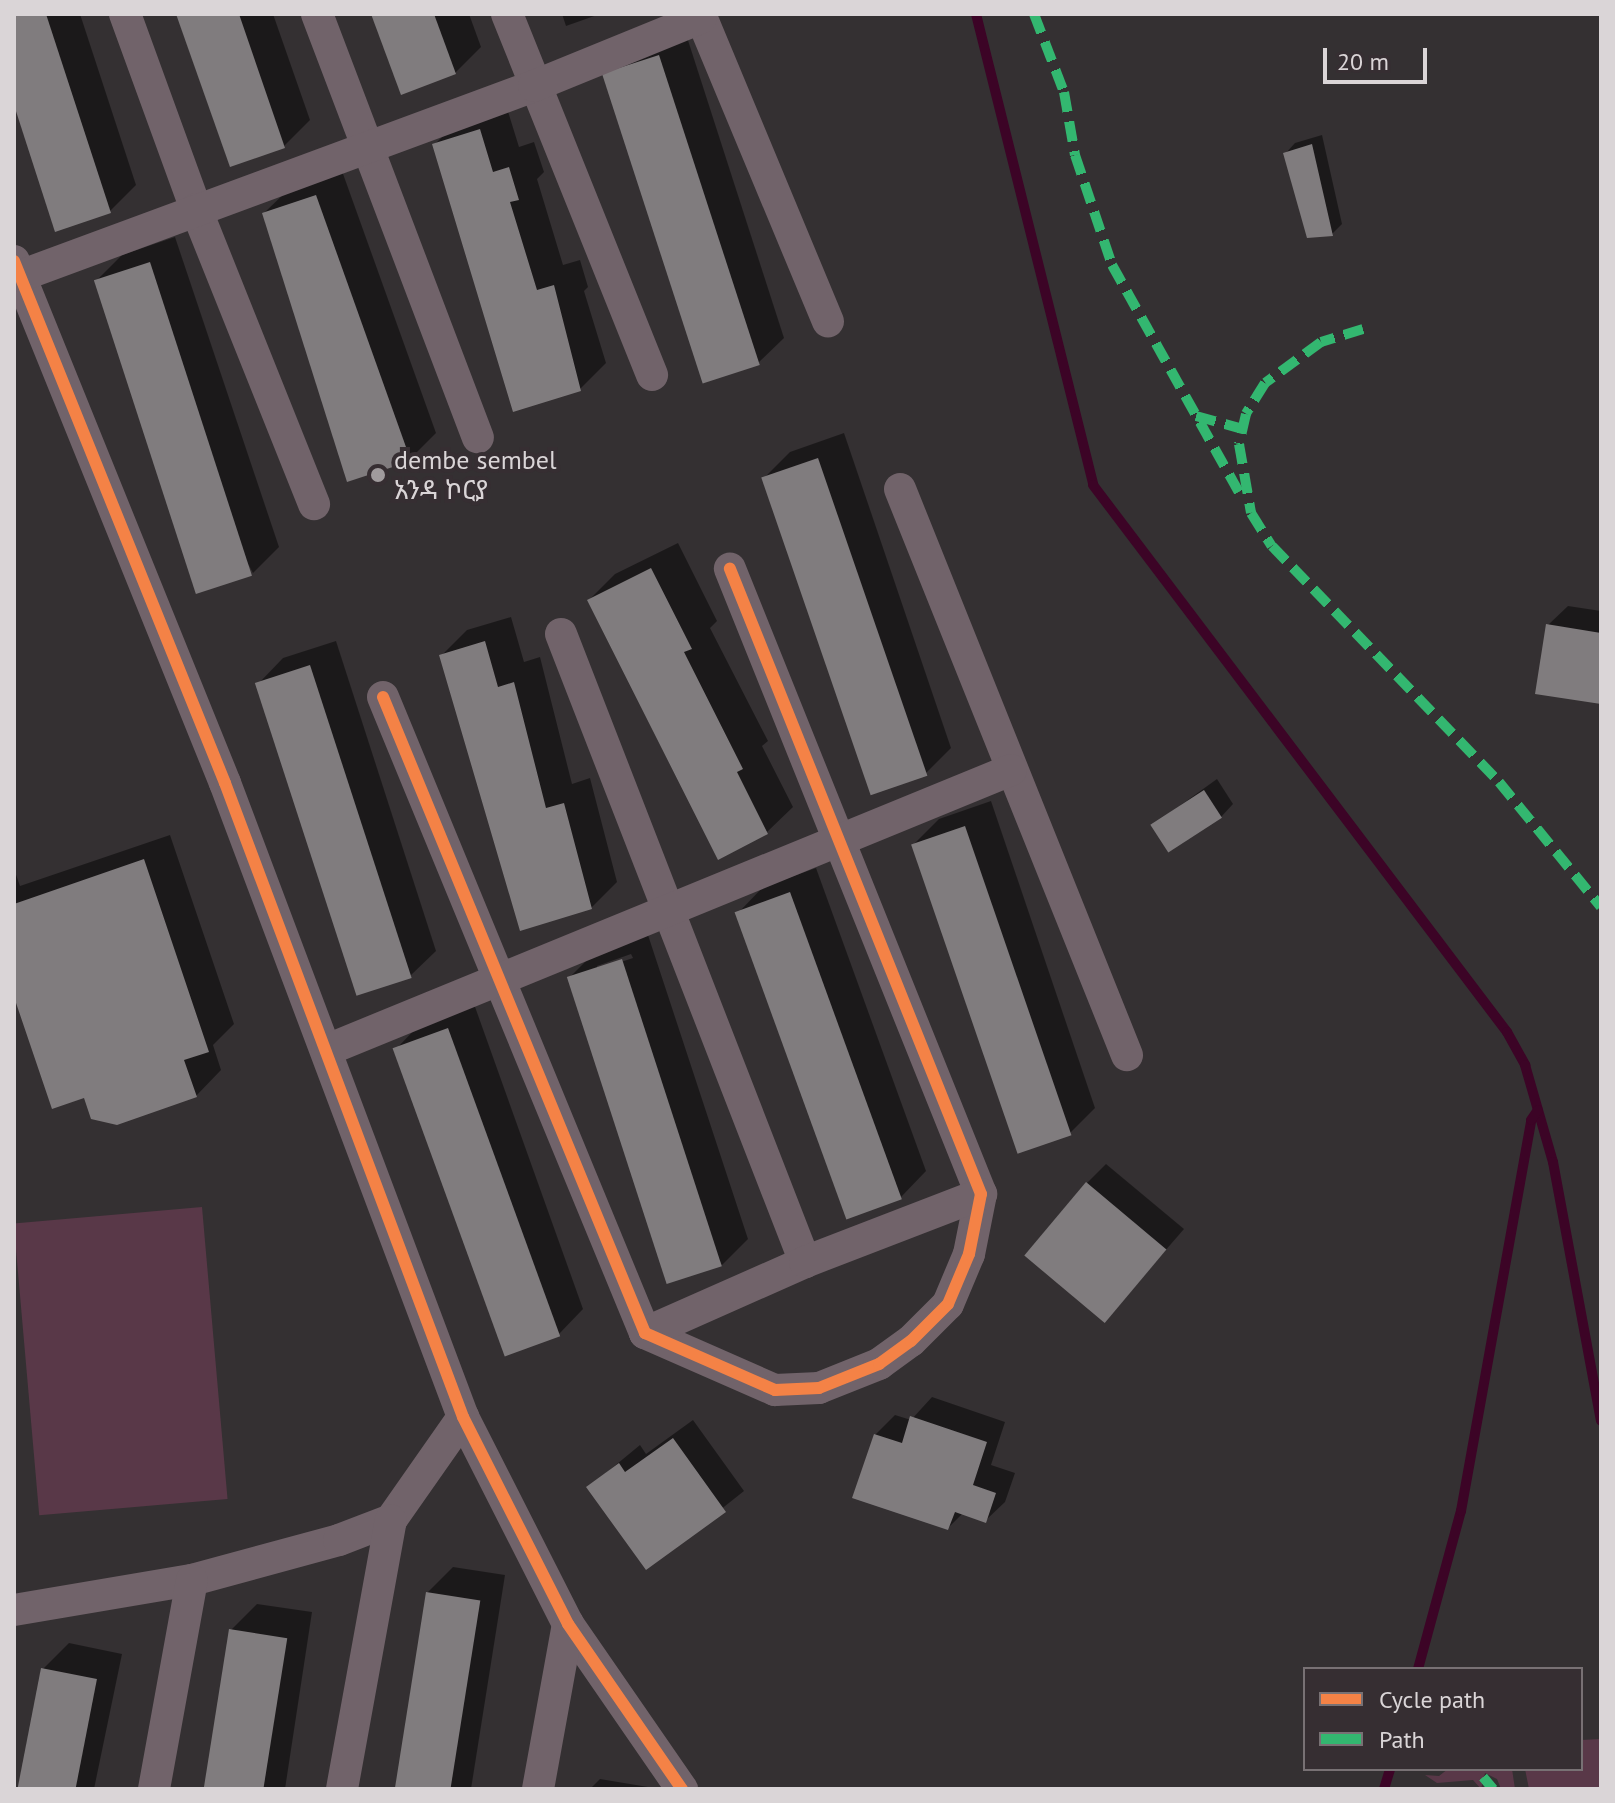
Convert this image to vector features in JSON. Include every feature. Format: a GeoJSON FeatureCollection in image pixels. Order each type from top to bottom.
{"type":"FeatureCollection","features":[{"type":"Feature","properties":{"kind":"street"},"geometry":{"type":"LineString","coordinates":[[125,14],[196,209],[314,504]]}},
{"type":"Feature","properties":{"kind":"street"},"geometry":{"type":"LineString","coordinates":[[317,14],[478,437]]}},
{"type":"Feature","properties":{"kind":"street"},"geometry":{"type":"LineString","coordinates":[[507,14],[652,375]]}},
{"type":"Feature","properties":{"kind":"street"},"geometry":{"type":"LineString","coordinates":[[682,1789],[568,1624],[463,1417],[327,1050],[17,268],[196,209],[534,86],[700,16],[828,321]]}},
{"type":"Feature","properties":{"kind":"street"},"geometry":{"type":"LineString","coordinates":[[900,489],[1127,1055]]}},
{"type":"Feature","properties":{"kind":"street"},"geometry":{"type":"LineString","coordinates":[[383,697],[498,983],[645,1333],[775,1390],[819,1388],[879,1364],[911,1341],[948,1304],[969,1254],[981,1194],[730,569]]}},
{"type":"Feature","properties":{"kind":"street"},"geometry":{"type":"LineString","coordinates":[[561,634],[805,1262]]}},
{"type":"Feature","properties":{"kind":"street"},"geometry":{"type":"LineString","coordinates":[[327,1050],[498,983],[1011,770]]}},
{"type":"Feature","properties":{"kind":"street"},"geometry":{"type":"LineString","coordinates":[[645,1333],[805,1262],[981,1194]]}},
{"type":"Feature","properties":{"kind":"street"},"geometry":{"type":"LineString","coordinates":[[342,1789],[391,1520],[463,1417]]}},
{"type":"Feature","properties":{"kind":"street"},"geometry":{"type":"LineString","coordinates":[[14,1610],[192,1580],[339,1540],[391,1520]]}},
{"type":"Feature","properties":{"kind":"street"},"geometry":{"type":"LineString","coordinates":[[154,1789],[192,1580]]}},
{"type":"Feature","properties":{"kind":"street"},"geometry":{"type":"LineString","coordinates":[[538,1789],[568,1624]]}},
{"type":"Feature","properties":{"kind":"shaded area"},"geometry":{"type":"Polygon","coordinates":[[[202,1207],[228,1499],[39,1515],[14,1223],[202,1207]]]}},
{"type":"Feature","properties":{"kind":"shaded area"},"geometry":{"type":"Polygon","coordinates":[[[1601,1739],[1601,1789],[1529,1789],[1525,1771],[1583,1771],[1583,1740],[1601,1739]]]}},
{"type":"Feature","properties":{"kind":"shaded area"},"geometry":{"type":"Polygon","coordinates":[[[1445,1771],[1512,1771],[1515,1789],[1501,1789],[1497,1779],[1485,1773],[1481,1789],[1473,1780],[1437,1783],[1425,1775],[1439,1776],[1445,1771]]]}},
{"type":"Feature","properties":{"kind":"building"},"geometry":{"type":"Polygon","coordinates":[[[14,14],[46,14],[111,213],[55,232],[14,105],[14,14]]]}},
{"type":"Feature","properties":{"kind":"building"},"geometry":{"type":"Polygon","coordinates":[[[176,14],[239,14],[285,148],[230,167],[176,14]]]}},
{"type":"Feature","properties":{"kind":"building"},"geometry":{"type":"Polygon","coordinates":[[[371,14],[434,14],[456,74],[401,95],[371,14]]]}},
{"type":"Feature","properties":{"kind":"building"},"geometry":{"type":"Polygon","coordinates":[[[659,55],[760,365],[703,384],[602,74],[659,55]]]}},
{"type":"Feature","properties":{"kind":"building"},"geometry":{"type":"Polygon","coordinates":[[[480,129],[493,172],[509,167],[519,200],[510,202],[537,290],[554,285],[581,391],[513,412],[432,144],[480,129]]]}},
{"type":"Feature","properties":{"kind":"building"},"geometry":{"type":"Polygon","coordinates":[[[1312,144],[1333,236],[1307,238],[1283,153],[1312,144]]]}},
{"type":"Feature","properties":{"kind":"building"},"geometry":{"type":"Polygon","coordinates":[[[316,195],[411,461],[347,482],[262,213],[316,195]]]}},
{"type":"Feature","properties":{"kind":"building"},"geometry":{"type":"Polygon","coordinates":[[[150,262],[252,576],[196,594],[94,280],[150,262]]]}},
{"type":"Feature","properties":{"kind":"building"},"geometry":{"type":"Polygon","coordinates":[[[818,458],[927,776],[871,795],[761,478],[818,458]]]}},
{"type":"Feature","properties":{"kind":"building"},"geometry":{"type":"Polygon","coordinates":[[[651,568],[692,649],[684,652],[743,769],[737,772],[768,834],[718,860],[587,600],[651,568]]]}},
{"type":"Feature","properties":{"kind":"building"},"geometry":{"type":"Polygon","coordinates":[[[1546,624],[1601,633],[1601,704],[1535,694],[1546,624]]]}},
{"type":"Feature","properties":{"kind":"building"},"geometry":{"type":"Polygon","coordinates":[[[485,641],[498,687],[514,682],[546,808],[564,803],[592,909],[520,931],[439,655],[485,641]]]}},
{"type":"Feature","properties":{"kind":"building"},"geometry":{"type":"Polygon","coordinates":[[[310,665],[412,978],[357,996],[255,683],[310,665]]]}},
{"type":"Feature","properties":{"kind":"building"},"geometry":{"type":"Polygon","coordinates":[[[1204,790],[1222,818],[1168,853],[1150,825],[1204,790]]]}},
{"type":"Feature","properties":{"kind":"building"},"geometry":{"type":"Polygon","coordinates":[[[965,826],[1071,1135],[1018,1154],[911,845],[965,826]]]}},
{"type":"Feature","properties":{"kind":"building"},"geometry":{"type":"Polygon","coordinates":[[[144,859],[209,1052],[184,1060],[197,1097],[117,1125],[91,1119],[84,1098],[52,1109],[14,997],[14,904],[144,859]]]}},
{"type":"Feature","properties":{"kind":"building"},"geometry":{"type":"Polygon","coordinates":[[[790,892],[902,1199],[846,1219],[735,912],[790,892]]]}},
{"type":"Feature","properties":{"kind":"building"},"geometry":{"type":"Polygon","coordinates":[[[622,959],[722,1266],[667,1284],[567,977],[622,959]]]}},
{"type":"Feature","properties":{"kind":"building"},"geometry":{"type":"Polygon","coordinates":[[[448,1028],[560,1336],[505,1356],[393,1048],[448,1028]]]}},
{"type":"Feature","properties":{"kind":"building"},"geometry":{"type":"Polygon","coordinates":[[[1086,1182],[1166,1249],[1105,1323],[1024,1256],[1086,1182]]]}},
{"type":"Feature","properties":{"kind":"building"},"geometry":{"type":"Polygon","coordinates":[[[910,1416],[987,1442],[973,1485],[996,1493],[986,1523],[955,1512],[948,1530],[852,1498],[874,1434],[902,1443],[910,1416]]]}},
{"type":"Feature","properties":{"kind":"building"},"geometry":{"type":"Polygon","coordinates":[[[673,1438],[726,1512],[646,1570],[586,1487],[619,1463],[625,1472],[673,1438]]]}},
{"type":"Feature","properties":{"kind":"building"},"geometry":{"type":"Polygon","coordinates":[[[426,1592],[480,1601],[450,1789],[395,1789],[426,1592]]]}},
{"type":"Feature","properties":{"kind":"building"},"geometry":{"type":"Polygon","coordinates":[[[229,1629],[287,1638],[263,1789],[204,1789],[229,1629]]]}},
{"type":"Feature","properties":{"kind":"building"},"geometry":{"type":"Polygon","coordinates":[[[41,1668],[97,1679],[76,1789],[17,1789],[41,1668]]]}},
{"type":"Feature","properties":{"kind":"waterway"},"geometry":{"type":"LineString","coordinates":[[976,14],[1093,485],[1507,1032],[1525,1065],[1553,1162],[1601,1421]]}},
{"type":"Feature","properties":{"kind":"waterway"},"geometry":{"type":"LineString","coordinates":[[1419,1667],[1461,1511],[1531,1120],[1538,1110]]}},
{"type":"Feature","properties":{"kind":"waterway"},"geometry":{"type":"LineString","coordinates":[[1384,1789],[1389,1771]]}},
{"type":"Feature","properties":{"kind":"marked path"},"geometry":{"type":"LineString","coordinates":[[1034,14],[1064,92],[1075,155],[1112,265],[1239,492]]}},
{"type":"Feature","properties":{"kind":"marked path"},"geometry":{"type":"LineString","coordinates":[[1363,329],[1321,342],[1265,383],[1246,414],[1239,444],[1251,513],[1272,546],[1499,782],[1601,907]]}},
{"type":"Feature","properties":{"kind":"marked path"},"geometry":{"type":"LineString","coordinates":[[1196,416],[1243,429]]}},
{"type":"Feature","properties":{"kind":"marked path"},"geometry":{"type":"LineString","coordinates":[[1483,1777],[1493,1789]]}},
{"type":"Feature","properties":{"kind":"cycle path"},"geometry":{"type":"LineString","coordinates":[[14,261],[225,783],[463,1417],[568,1624],[682,1789]]}},
{"type":"Feature","properties":{"kind":"cycle path"},"geometry":{"type":"LineString","coordinates":[[383,697],[645,1333],[775,1390],[819,1388],[879,1364],[911,1341],[948,1304],[969,1254],[981,1194],[730,569]]}},
{"type":"Feature","properties":{"kind":"place","name":"dembe sembel አንዳ ኮርያ"},"geometry":{"type":"Point","coordinates":[378,475]}}]}
